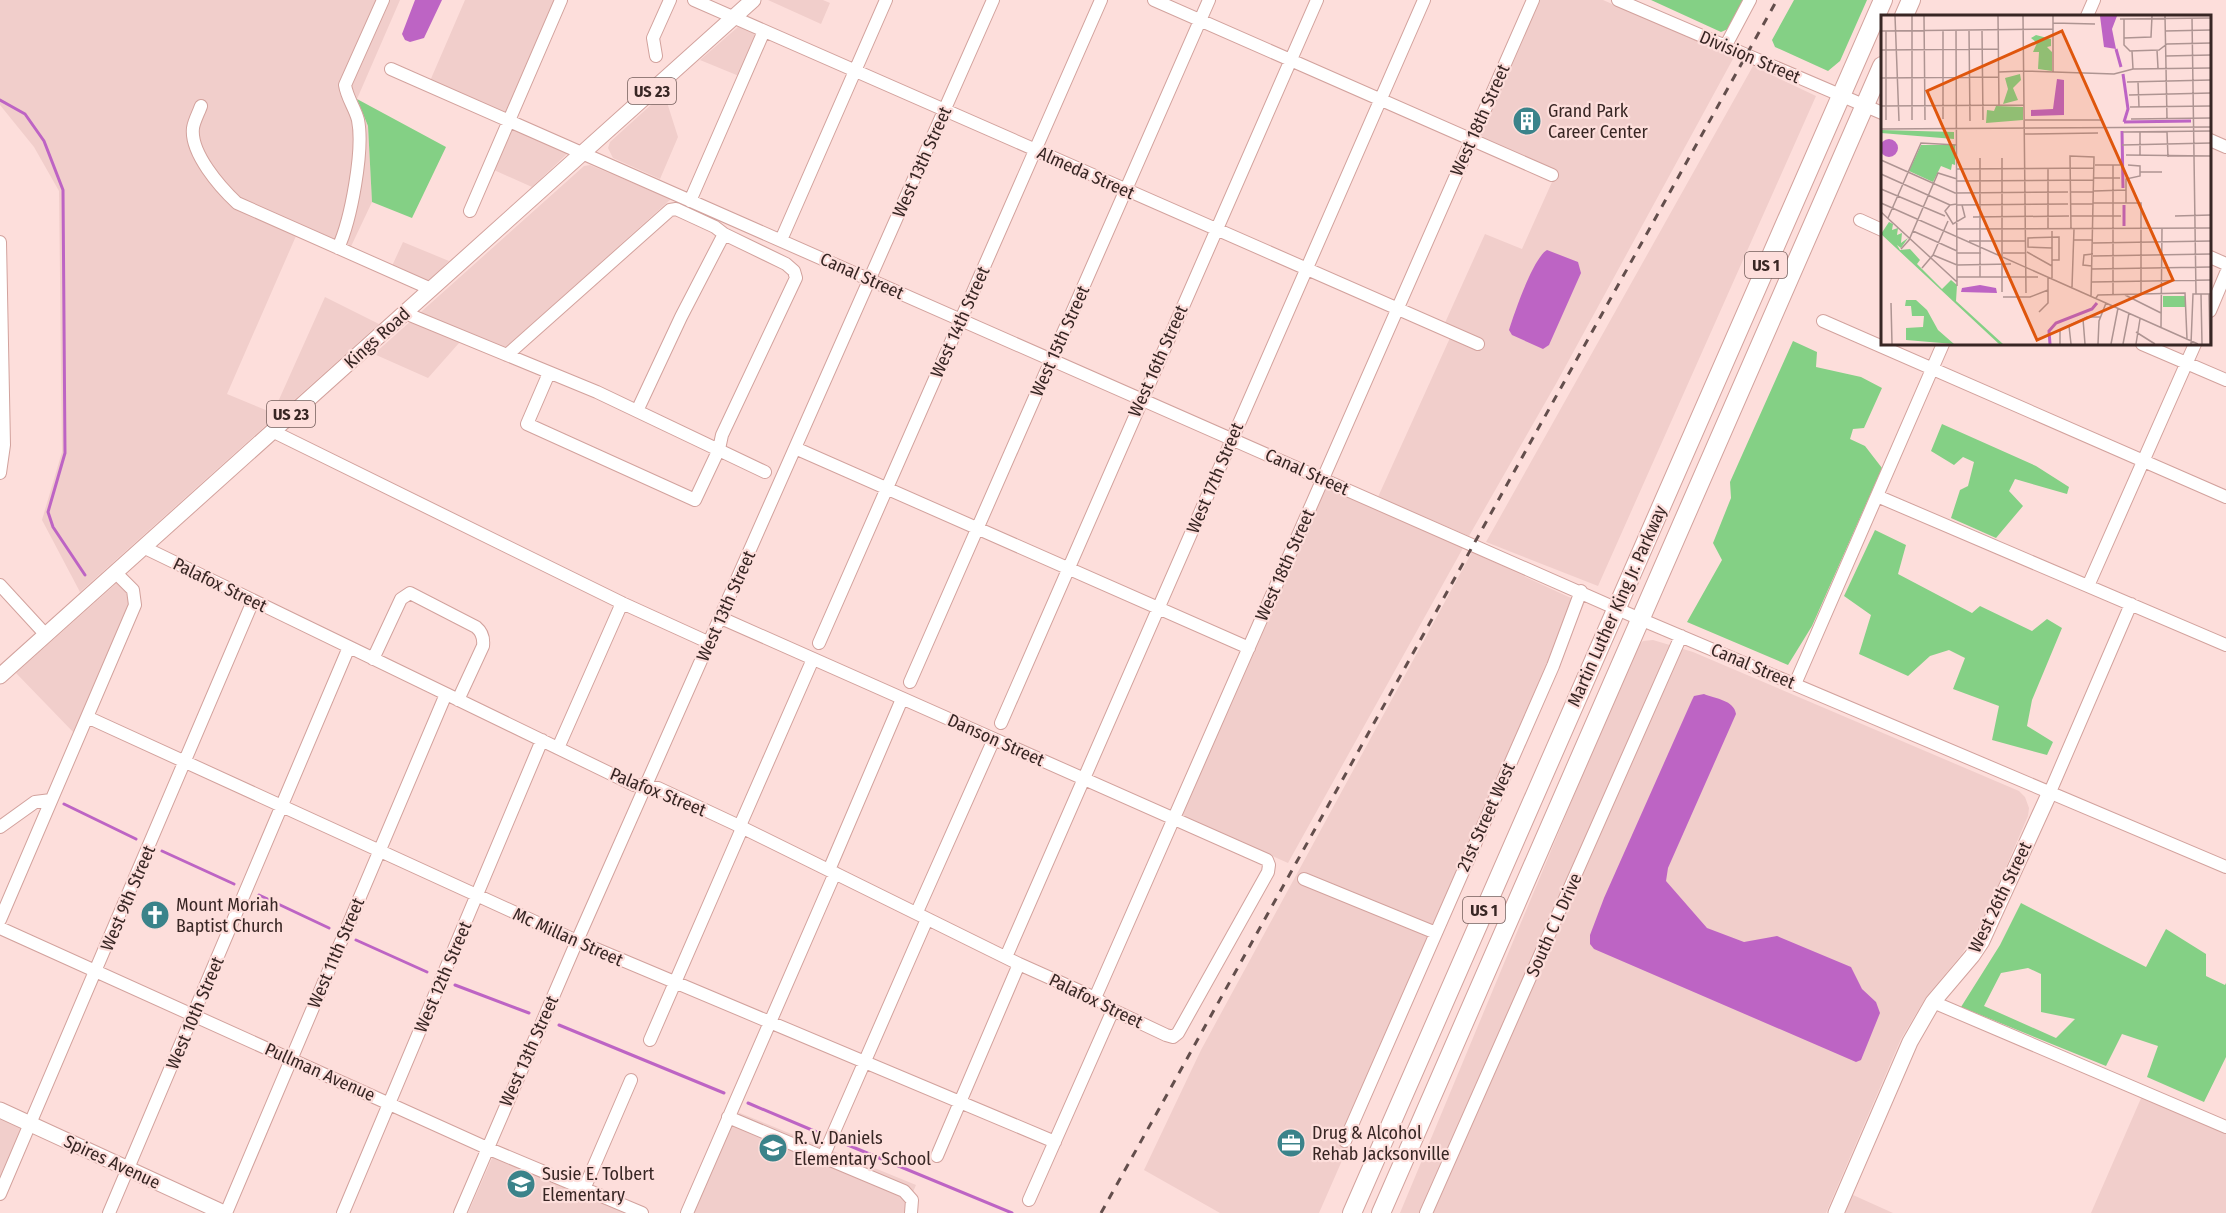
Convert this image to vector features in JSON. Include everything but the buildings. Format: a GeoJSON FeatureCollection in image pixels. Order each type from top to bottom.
{"type":"FeatureCollection","features":[{"type":"Feature","properties":{"kind":"highway","name":"Martin Luther King Jr. Parkway"},"geometry":{"type":"LineString","coordinates":[[1352,1213],[1883,0]]}},
{"type":"Feature","properties":{"kind":"highway"},"geometry":{"type":"LineString","coordinates":[[1904,15],[1911,0]]}},
{"type":"Feature","properties":{"kind":"highway","name":"Martin Luther King Jr. Parkway"},"geometry":{"type":"LineString","coordinates":[[1381,1213],[1881,68]]}},
{"type":"Feature","properties":{"kind":"main road","name":"Kings Road"},"geometry":{"type":"LineString","coordinates":[[0,676],[753,0]]}},
{"type":"Feature","properties":{"kind":"main road","name":"West 26th Street"},"geometry":{"type":"LineString","coordinates":[[1836,1213],[1910,1042],[1933,1002],[1972,956],[1986,934],[2050,792]]}},
{"type":"Feature","properties":{"kind":"main road","name":"Spires Avenue"},"geometry":{"type":"LineString","coordinates":[[0,1110],[225,1213]]}},
{"type":"Feature","properties":{"kind":"street"},"geometry":{"type":"LineString","coordinates":[[340,249],[352,205],[359,134],[358,118],[345,85],[383,0]]}},
{"type":"Feature","properties":{"kind":"street"},"geometry":{"type":"LineString","coordinates":[[470,211],[561,0]]}},
{"type":"Feature","properties":{"kind":"street"},"geometry":{"type":"LineString","coordinates":[[656,56],[653,38],[670,0]]}},
{"type":"Feature","properties":{"kind":"street","name":"Almeda Street"},"geometry":{"type":"LineString","coordinates":[[694,0],[1479,344]]}},
{"type":"Feature","properties":{"kind":"street"},"geometry":{"type":"LineString","coordinates":[[781,240],[886,0]]}},
{"type":"Feature","properties":{"kind":"street","name":"West 13th Street"},"geometry":{"type":"LineString","coordinates":[[459,1213],[993,0]]}},
{"type":"Feature","properties":{"kind":"street","name":"West 14th Street"},"geometry":{"type":"LineString","coordinates":[[819,643],[1101,0]]}},
{"type":"Feature","properties":{"kind":"street"},"geometry":{"type":"LineString","coordinates":[[1154,0],[1552,175]]}},
{"type":"Feature","properties":{"kind":"street","name":"West 15th Street"},"geometry":{"type":"LineString","coordinates":[[910,682],[1209,0]]}},
{"type":"Feature","properties":{"kind":"street","name":"West 16th Street"},"geometry":{"type":"LineString","coordinates":[[1000,723],[1317,0]]}},
{"type":"Feature","properties":{"kind":"street","name":"West 17th Street"},"geometry":{"type":"LineString","coordinates":[[1006,957],[1424,0]]}},
{"type":"Feature","properties":{"kind":"street","name":"West 18th Street"},"geometry":{"type":"LineString","coordinates":[[1095,998],[1533,0]]}},
{"type":"Feature","properties":{"kind":"street","name":"Division Street"},"geometry":{"type":"LineString","coordinates":[[1618,0],[1881,113]]}},
{"type":"Feature","properties":{"kind":"street"},"geometry":{"type":"LineString","coordinates":[[1725,46],[1750,0]]}},
{"type":"Feature","properties":{"kind":"street"},"geometry":{"type":"LineString","coordinates":[[2087,15],[2094,0]]}},
{"type":"Feature","properties":{"kind":"street"},"geometry":{"type":"LineString","coordinates":[[690,201],[764,31]]}},
{"type":"Feature","properties":{"kind":"street","name":"Canal Street"},"geometry":{"type":"LineString","coordinates":[[392,69],[1581,591],[1640,619],[2226,867]]}},
{"type":"Feature","properties":{"kind":"street"},"geometry":{"type":"LineString","coordinates":[[201,106],[194,128],[195,144],[206,166],[237,203],[431,289]]}},
{"type":"Feature","properties":{"kind":"street"},"geometry":{"type":"LineString","coordinates":[[2211,140],[2226,147]]}},
{"type":"Feature","properties":{"kind":"street"},"geometry":{"type":"LineString","coordinates":[[507,356],[670,210],[676,209],[713,226],[724,234],[786,264],[794,271],[796,278],[720,440],[718,450],[695,500],[527,424],[549,373]]}},
{"type":"Feature","properties":{"kind":"street"},"geometry":{"type":"LineString","coordinates":[[1860,220],[1881,230]]}},
{"type":"Feature","properties":{"kind":"street"},"geometry":{"type":"LineString","coordinates":[[637,411],[681,317],[724,234]]}},
{"type":"Feature","properties":{"kind":"street"},"geometry":{"type":"LineString","coordinates":[[0,242],[4,445],[0,472]]}},
{"type":"Feature","properties":{"kind":"street"},"geometry":{"type":"LineString","coordinates":[[2211,257],[2226,264]]}},
{"type":"Feature","properties":{"kind":"street"},"geometry":{"type":"LineString","coordinates":[[2211,309],[2226,273]]}},
{"type":"Feature","properties":{"kind":"street"},"geometry":{"type":"LineString","coordinates":[[405,314],[597,392],[765,472]]}},
{"type":"Feature","properties":{"kind":"street"},"geometry":{"type":"LineString","coordinates":[[1823,321],[2226,497]]}},
{"type":"Feature","properties":{"kind":"street"},"geometry":{"type":"LineString","coordinates":[[1795,684],[1943,345]]}},
{"type":"Feature","properties":{"kind":"street"},"geometry":{"type":"LineString","coordinates":[[2144,345],[2226,380]]}},
{"type":"Feature","properties":{"kind":"street"},"geometry":{"type":"LineString","coordinates":[[2088,586],[2195,345]]}},
{"type":"Feature","properties":{"kind":"street"},"geometry":{"type":"LineString","coordinates":[[272,431],[622,603],[710,643]]}},
{"type":"Feature","properties":{"kind":"street"},"geometry":{"type":"LineString","coordinates":[[795,448],[1249,648]]}},
{"type":"Feature","properties":{"kind":"street"},"geometry":{"type":"LineString","coordinates":[[1877,496],[2226,645]]}},
{"type":"Feature","properties":{"kind":"street","name":"Palafox Street"},"geometry":{"type":"LineString","coordinates":[[143,548],[634,785],[658,788],[741,827],[1019,964],[1095,998],[1113,1010],[1173,1037]]}},
{"type":"Feature","properties":{"kind":"street"},"geometry":{"type":"LineString","coordinates":[[0,920],[135,605],[134,590],[116,573]]}},
{"type":"Feature","properties":{"kind":"street"},"geometry":{"type":"LineString","coordinates":[[0,585],[46,635]]}},
{"type":"Feature","properties":{"kind":"street","name":"21st Street West"},"geometry":{"type":"LineString","coordinates":[[1344,1141],[1553,666],[1581,591]]}},
{"type":"Feature","properties":{"kind":"street","name":"West 11th Street"},"geometry":{"type":"LineString","coordinates":[[225,1213],[379,851],[452,697],[483,646],[480,631],[476,627],[410,593],[401,599],[373,658]]}},
{"type":"Feature","properties":{"kind":"street","name":"West 9th Street"},"geometry":{"type":"LineString","coordinates":[[0,1194],[253,601]]}},
{"type":"Feature","properties":{"kind":"street"},"geometry":{"type":"LineString","coordinates":[[558,748],[622,603]]}},
{"type":"Feature","properties":{"kind":"street","name":"West 26th Street"},"geometry":{"type":"LineString","coordinates":[[2050,792],[2131,604]]}},
{"type":"Feature","properties":{"kind":"street","name":"Danson Street"},"geometry":{"type":"LineString","coordinates":[[721,618],[1263,857],[1269,865],[1268,872],[1178,1033],[1173,1037]]}},
{"type":"Feature","properties":{"kind":"street","name":"South C L Drive"},"geometry":{"type":"LineString","coordinates":[[1426,1213],[1681,636]]}},
{"type":"Feature","properties":{"kind":"street","name":"West 10th Street"},"geometry":{"type":"LineString","coordinates":[[109,1213],[349,647]]}},
{"type":"Feature","properties":{"kind":"street"},"geometry":{"type":"LineString","coordinates":[[650,1040],[813,659]]}},
{"type":"Feature","properties":{"kind":"street"},"geometry":{"type":"LineString","coordinates":[[687,1213],[769,1023],[902,699]]}},
{"type":"Feature","properties":{"kind":"street","name":"Mc Millan Street"},"geometry":{"type":"LineString","coordinates":[[87,717],[577,941],[1054,1142]]}},
{"type":"Feature","properties":{"kind":"street"},"geometry":{"type":"LineString","coordinates":[[823,1157],[865,1062],[994,739]]}},
{"type":"Feature","properties":{"kind":"street","name":"West 12th Street"},"geometry":{"type":"LineString","coordinates":[[343,1213],[542,740]]}},
{"type":"Feature","properties":{"kind":"street"},"geometry":{"type":"LineString","coordinates":[[0,828],[35,802],[51,800]]}},
{"type":"Feature","properties":{"kind":"street"},"geometry":{"type":"LineString","coordinates":[[1304,879],[1436,933]]}},
{"type":"Feature","properties":{"kind":"street","name":"Pullman Avenue"},"geometry":{"type":"LineString","coordinates":[[0,928],[488,1148],[642,1213]]}},
{"type":"Feature","properties":{"kind":"street"},"geometry":{"type":"LineString","coordinates":[[936,1156],[1019,964]]}},
{"type":"Feature","properties":{"kind":"street"},"geometry":{"type":"LineString","coordinates":[[1933,1002],[2226,1127]]}},
{"type":"Feature","properties":{"kind":"street"},"geometry":{"type":"LineString","coordinates":[[1029,1200],[1113,1010]]}},
{"type":"Feature","properties":{"kind":"street"},"geometry":{"type":"LineString","coordinates":[[584,1189],[631,1080]]}},
{"type":"Feature","properties":{"kind":"street"},"geometry":{"type":"LineString","coordinates":[[728,1117],[904,1191],[912,1200],[911,1213]]}},
{"type":"Feature","properties":{"kind":"shaded area"},"geometry":{"type":"Polygon","coordinates":[[[0,0],[400,0],[357,99],[368,126],[372,202],[346,257],[296,236],[227,394],[273,413],[325,297],[379,324],[80,592],[42,520],[62,452],[59,191],[34,147],[0,105],[0,0]]]}},
{"type":"Feature","properties":{"kind":"shaded area"},"geometry":{"type":"Polygon","coordinates":[[[415,0],[442,0],[424,38],[410,42],[405,40],[402,34],[415,0]]]}},
{"type":"Feature","properties":{"kind":"shaded area"},"geometry":{"type":"Polygon","coordinates":[[[465,0],[557,0],[507,114],[430,81],[465,0]]]}},
{"type":"Feature","properties":{"kind":"shaded area"},"geometry":{"type":"Polygon","coordinates":[[[768,0],[823,0],[830,3],[821,24],[768,0]]]}},
{"type":"Feature","properties":{"kind":"shaded area"},"geometry":{"type":"Polygon","coordinates":[[[1527,0],[1603,0],[1734,57],[1557,382],[1469,536],[1378,497],[1454,329],[1444,325],[1485,234],[1522,249],[1552,182],[1464,141],[1527,0]]]}},
{"type":"Feature","properties":{"kind":"shaded area"},"geometry":{"type":"Polygon","coordinates":[[[739,26],[758,33],[739,76],[700,60],[739,26]]]}},
{"type":"Feature","properties":{"kind":"shaded area"},"geometry":{"type":"Polygon","coordinates":[[[1753,66],[1816,96],[1598,586],[1486,542],[1753,66]]]}},
{"type":"Feature","properties":{"kind":"shaded area"},"geometry":{"type":"Polygon","coordinates":[[[664,93],[678,137],[660,179],[613,158],[608,148],[610,142],[664,93]]]}},
{"type":"Feature","properties":{"kind":"shaded area"},"geometry":{"type":"Polygon","coordinates":[[[512,128],[568,153],[532,187],[494,170],[512,128]]]}},
{"type":"Feature","properties":{"kind":"shaded area"},"geometry":{"type":"Polygon","coordinates":[[[590,165],[671,199],[503,350],[467,334],[428,378],[374,354],[584,166],[590,165]]]}},
{"type":"Feature","properties":{"kind":"shaded area"},"geometry":{"type":"Polygon","coordinates":[[[403,242],[449,261],[427,282],[392,266],[403,242]]]}},
{"type":"Feature","properties":{"kind":"shaded area"},"geometry":{"type":"Polygon","coordinates":[[[1547,250],[1578,262],[1581,273],[1549,345],[1543,349],[1512,335],[1509,330],[1530,275],[1547,250]]]}},
{"type":"Feature","properties":{"kind":"shaded area"},"geometry":{"type":"Polygon","coordinates":[[[1325,487],[1463,548],[1288,863],[1181,815],[1325,487]]]}},
{"type":"Feature","properties":{"kind":"shaded area"},"geometry":{"type":"Polygon","coordinates":[[[1472,552],[1584,604],[1319,1213],[1220,1213],[1144,1170],[1201,1050],[1472,552]]]}},
{"type":"Feature","properties":{"kind":"shaded area"},"geometry":{"type":"Polygon","coordinates":[[[118,582],[128,592],[131,604],[75,734],[16,673],[118,582]]]}},
{"type":"Feature","properties":{"kind":"shaded area"},"geometry":{"type":"Polygon","coordinates":[[[1653,640],[1693,652],[2019,791],[2025,797],[2029,808],[2028,816],[1984,918],[1962,954],[1926,997],[1901,1039],[1826,1213],[1400,1213],[1635,649],[1643,641],[1653,640]]]}},
{"type":"Feature","properties":{"kind":"shaded area"},"geometry":{"type":"Polygon","coordinates":[[[1704,694],[1728,703],[1735,709],[1736,714],[1668,868],[1666,881],[1707,928],[1744,942],[1777,936],[1851,967],[1862,989],[1876,1002],[1880,1013],[1861,1060],[1856,1062],[1594,949],[1590,944],[1590,935],[1604,898],[1692,700],[1694,696],[1704,694]]]}},
{"type":"Feature","properties":{"kind":"shaded area"},"geometry":{"type":"Polygon","coordinates":[[[2142,1096],[2226,1134],[2226,1213],[2091,1213],[2142,1096]]]}},
{"type":"Feature","properties":{"kind":"shaded area","name":"R. V. Daniels Elementary School"},"geometry":{"type":"Polygon","coordinates":[[[735,1111],[916,1185],[904,1213],[692,1213],[735,1111]]]}},
{"type":"Feature","properties":{"kind":"shaded area"},"geometry":{"type":"Polygon","coordinates":[[[0,1116],[25,1128],[0,1184],[0,1116]]]}},
{"type":"Feature","properties":{"kind":"shaded area","name":"Susie E. Tolbert Elementary"},"geometry":{"type":"Polygon","coordinates":[[[493,1156],[629,1213],[468,1213],[493,1156]]]}},
{"type":"Feature","properties":{"kind":"shaded area"},"geometry":{"type":"Polygon","coordinates":[[[1853,1195],[1893,1213],[1845,1213],[1853,1195]]]}},
{"type":"Feature","properties":{"kind":"green space"},"geometry":{"type":"Polygon","coordinates":[[[1651,0],[1744,0],[1728,29],[1721,32],[1651,0]]]}},
{"type":"Feature","properties":{"kind":"green space"},"geometry":{"type":"Polygon","coordinates":[[[1794,0],[1867,0],[1840,61],[1828,71],[1775,47],[1772,40],[1794,0]]]}},
{"type":"Feature","properties":{"kind":"green space"},"geometry":{"type":"Polygon","coordinates":[[[357,99],[446,147],[412,218],[372,202],[368,126],[357,99]]]}},
{"type":"Feature","properties":{"kind":"green space"},"geometry":{"type":"Polygon","coordinates":[[[1793,341],[1817,352],[1816,367],[1861,377],[1882,388],[1864,428],[1853,429],[1850,439],[1865,446],[1882,468],[1812,626],[1788,665],[1687,622],[1722,560],[1713,543],[1731,498],[1730,482],[1793,341]]]}},
{"type":"Feature","properties":{"kind":"green space"},"geometry":{"type":"Polygon","coordinates":[[[1942,424],[2036,466],[2069,487],[2067,494],[2015,479],[2009,491],[2023,506],[1996,538],[1951,518],[1960,490],[1968,486],[1974,462],[1963,457],[1954,465],[1931,451],[1942,424]]]}},
{"type":"Feature","properties":{"kind":"green space"},"geometry":{"type":"Polygon","coordinates":[[[1875,530],[1906,545],[1898,574],[1972,613],[1980,606],[2032,631],[2047,619],[2062,628],[2032,700],[2027,726],[2053,742],[2047,755],[1992,740],[1999,706],[1953,689],[1965,658],[1949,650],[1930,656],[1908,676],[1859,654],[1871,615],[1844,596],[1875,530]]]}},
{"type":"Feature","properties":{"kind":"green space"},"geometry":{"type":"Polygon","coordinates":[[[2021,903],[2146,967],[2166,929],[2206,954],[2206,976],[2225,985],[2226,983],[2226,1057],[2204,1102],[2147,1077],[2158,1046],[2122,1034],[2106,1066],[1961,1007],[2000,945],[2021,903]],[[2028,968],[2001,973],[1984,1006],[2056,1038],[2075,1019],[2041,1012],[2041,974],[2028,968]]]}},
{"type":"Feature","properties":{"kind":"waterway"},"geometry":{"type":"LineString","coordinates":[[0,100],[25,114],[44,141],[63,190],[65,453],[48,512],[53,527],[85,575]]}},
{"type":"Feature","properties":{"kind":"waterway"},"geometry":{"type":"LineString","coordinates":[[64,804],[136,839]]}},
{"type":"Feature","properties":{"kind":"waterway"},"geometry":{"type":"LineString","coordinates":[[162,851],[234,884]]}},
{"type":"Feature","properties":{"kind":"waterway"},"geometry":{"type":"LineString","coordinates":[[259,895],[329,928]]}},
{"type":"Feature","properties":{"kind":"waterway"},"geometry":{"type":"LineString","coordinates":[[356,940],[427,972]]}},
{"type":"Feature","properties":{"kind":"waterway"},"geometry":{"type":"LineString","coordinates":[[455,985],[529,1013]]}},
{"type":"Feature","properties":{"kind":"waterway"},"geometry":{"type":"LineString","coordinates":[[559,1025],[724,1093]]}},
{"type":"Feature","properties":{"kind":"waterway"},"geometry":{"type":"LineString","coordinates":[[748,1103],[819,1133]]}},
{"type":"Feature","properties":{"kind":"waterway"},"geometry":{"type":"LineString","coordinates":[[843,1143],[1012,1213]]}},
{"type":"Feature","properties":{"kind":"railway"},"geometry":{"type":"LineString","coordinates":[[1101,1213],[1777,0]]}},
{"type":"Feature","properties":{"kind":"place","name":"Grand Park Career Center"},"geometry":{"type":"Point","coordinates":[1527,121]}},
{"type":"Feature","properties":{"kind":"place","name":"Mount Moriah Baptist Church"},"geometry":{"type":"Point","coordinates":[155,915]}},
{"type":"Feature","properties":{"kind":"place","name":"Drug & Alcohol Rehab Jacksonville"},"geometry":{"type":"Point","coordinates":[1291,1143]}},
{"type":"Feature","properties":{"kind":"place","name":"R. V. Daniels Elementary School"},"geometry":{"type":"Point","coordinates":[773,1148]}},
{"type":"Feature","properties":{"kind":"place","name":"Susie E. Tolbert Elementary"},"geometry":{"type":"Point","coordinates":[521,1184]}}]}
